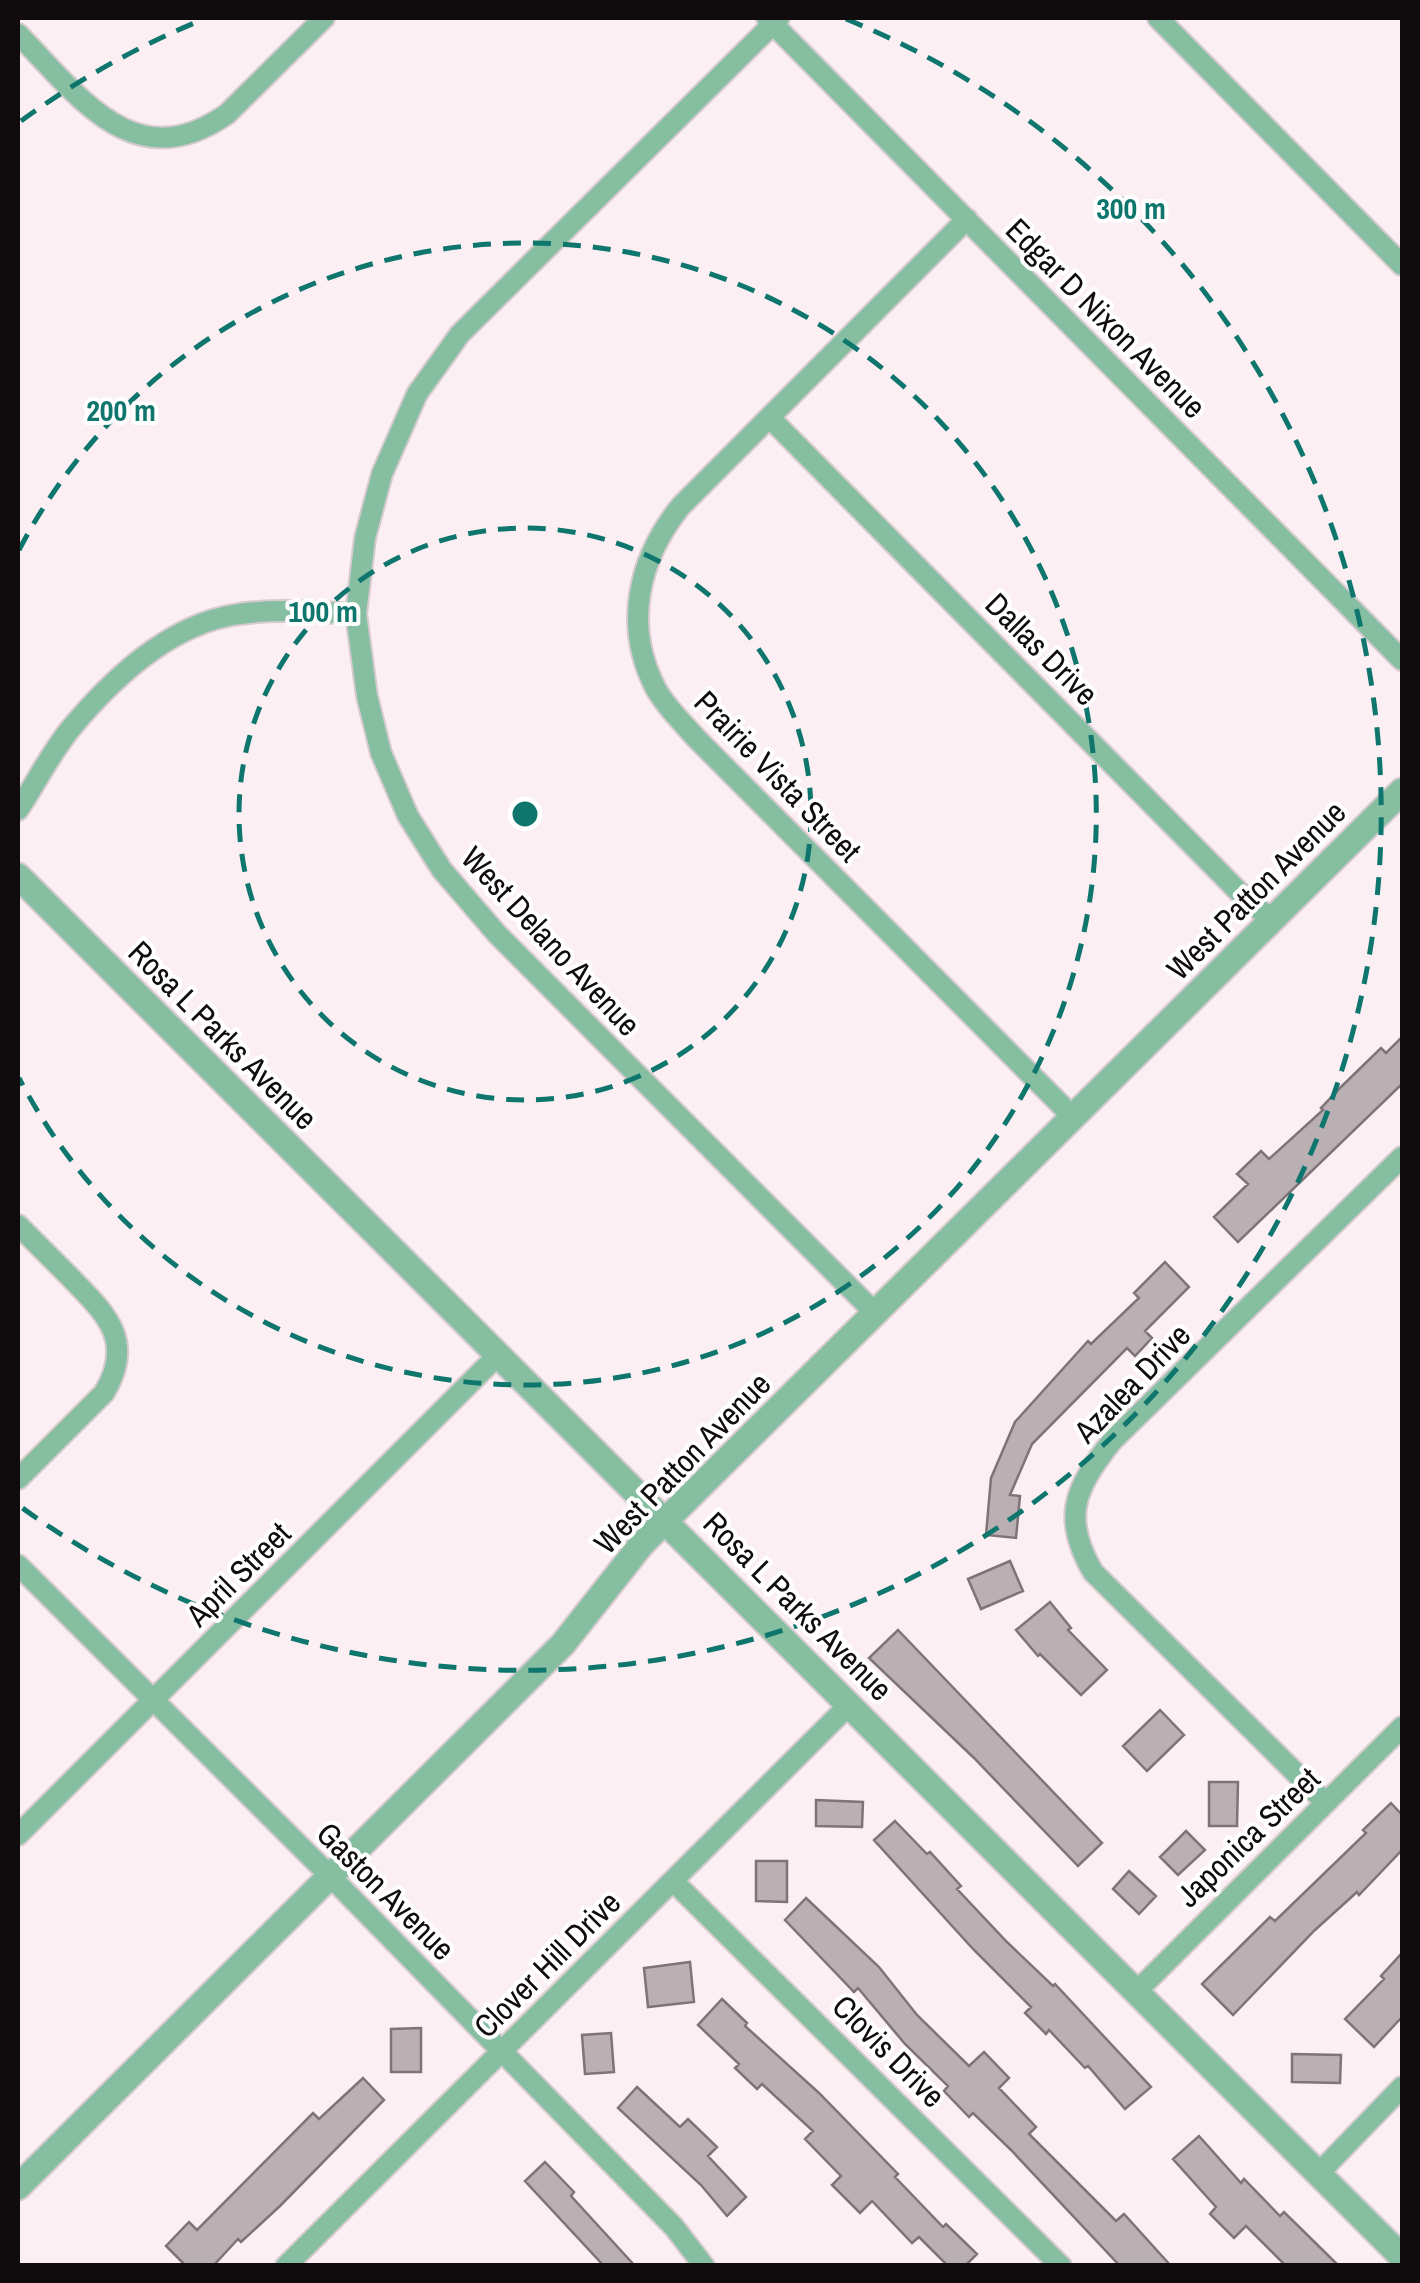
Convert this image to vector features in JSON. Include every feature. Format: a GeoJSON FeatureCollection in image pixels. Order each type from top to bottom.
{"type":"FeatureCollection","features":[{"type":"Feature","properties":{"kind":"street"},"geometry":{"type":"LineString","coordinates":[[18,34],[106,120],[142,137],[166,139],[208,127],[226,114],[324,18]]}},
{"type":"Feature","properties":{"kind":"street"},"geometry":{"type":"LineString","coordinates":[[1158,18],[1402,265]]}},
{"type":"Feature","properties":{"kind":"street","name":"Edgar D Nixon Avenue"},"geometry":{"type":"LineString","coordinates":[[773,20],[1402,660]]}},
{"type":"Feature","properties":{"kind":"street","name":"West Delano Avenue"},"geometry":{"type":"LineString","coordinates":[[773,20],[483,309],[436,366],[404,418],[382,474],[365,538],[356,614],[366,696],[381,753],[408,816],[442,870],[497,934],[874,1313]]}},
{"type":"Feature","properties":{"kind":"street","name":"Prairie Vista Street"},"geometry":{"type":"LineString","coordinates":[[967,220],[680,506],[650,552],[639,587],[638,628],[656,690],[696,738],[1072,1117]]}},
{"type":"Feature","properties":{"kind":"street","name":"Dallas Drive"},"geometry":{"type":"LineString","coordinates":[[770,418],[1243,896],[1272,920]]}},
{"type":"Feature","properties":{"kind":"street"},"geometry":{"type":"LineString","coordinates":[[18,810],[72,726],[136,663],[166,640],[232,615],[356,614]]}},
{"type":"Feature","properties":{"kind":"street","name":"West Patton Avenue"},"geometry":{"type":"LineString","coordinates":[[18,2187],[563,1644],[641,1545],[1402,791]]}},
{"type":"Feature","properties":{"kind":"street","name":"Rosa L Parks Avenue"},"geometry":{"type":"LineString","coordinates":[[18,876],[1402,2257]]}},
{"type":"Feature","properties":{"kind":"street","name":"Azalea Drive"},"geometry":{"type":"LineString","coordinates":[[1326,1803],[1093,1572],[1074,1531],[1073,1508],[1094,1464],[1112,1441],[1402,1157]]}},
{"type":"Feature","properties":{"kind":"street"},"geometry":{"type":"LineString","coordinates":[[18,1225],[103,1311],[117,1344],[113,1378],[104,1393],[18,1479]]}},
{"type":"Feature","properties":{"kind":"street","name":"April Street"},"geometry":{"type":"LineString","coordinates":[[18,1834],[499,1354]]}},
{"type":"Feature","properties":{"kind":"street","name":"Gaston Avenue"},"geometry":{"type":"LineString","coordinates":[[18,1565],[502,2051],[674,2227],[704,2266]]}},
{"type":"Feature","properties":{"kind":"street","name":"Clover Hill Drive"},"geometry":{"type":"LineString","coordinates":[[286,2266],[850,1704]]}},
{"type":"Feature","properties":{"kind":"street","name":"Japonica Street"},"geometry":{"type":"LineString","coordinates":[[1138,1992],[1402,1727]]}},
{"type":"Feature","properties":{"kind":"street","name":"Clovis Drive"},"geometry":{"type":"LineString","coordinates":[[673,1881],[1061,2266]]}},
{"type":"Feature","properties":{"kind":"street"},"geometry":{"type":"LineString","coordinates":[[1319,2172],[1402,2088]]}},
{"type":"Feature","properties":{"kind":"building"},"geometry":{"type":"Polygon","coordinates":[[[1402,1037],[1402,1084],[1238,1242],[1214,1217],[1248,1184],[1237,1174],[1261,1151],[1269,1159],[1323,1110],[1381,1048],[1386,1053],[1402,1037]]]}},
{"type":"Feature","properties":{"kind":"building"},"geometry":{"type":"Polygon","coordinates":[[[1165,1262],[1189,1287],[1145,1331],[1152,1338],[1135,1356],[1127,1348],[1032,1444],[1010,1495],[1020,1496],[1016,1538],[986,1535],[991,1478],[1015,1422],[1088,1341],[1091,1344],[1139,1298],[1134,1293],[1165,1262]]]}},
{"type":"Feature","properties":{"kind":"building"},"geometry":{"type":"Polygon","coordinates":[[[1010,1561],[1023,1591],[981,1609],[968,1579],[1010,1561]]]}},
{"type":"Feature","properties":{"kind":"building"},"geometry":{"type":"Polygon","coordinates":[[[1050,1602],[1071,1628],[1068,1630],[1107,1670],[1081,1695],[1016,1630],[1050,1602]]]}},
{"type":"Feature","properties":{"kind":"building"},"geometry":{"type":"Polygon","coordinates":[[[898,1630],[1102,1843],[1078,1866],[974,1758],[869,1658],[898,1630]]]}},
{"type":"Feature","properties":{"kind":"building"},"geometry":{"type":"Polygon","coordinates":[[[1160,1710],[1184,1735],[1147,1771],[1123,1746],[1160,1710]]]}},
{"type":"Feature","properties":{"kind":"building"},"geometry":{"type":"Polygon","coordinates":[[[1209,1782],[1238,1782],[1237,1826],[1209,1826],[1209,1782]]]}},
{"type":"Feature","properties":{"kind":"building"},"geometry":{"type":"Polygon","coordinates":[[[816,1800],[863,1802],[862,1827],[816,1826],[816,1800]]]}},
{"type":"Feature","properties":{"kind":"building"},"geometry":{"type":"Polygon","coordinates":[[[1391,1803],[1402,1815],[1402,1850],[1359,1895],[1357,1892],[1315,1930],[1233,2015],[1202,1984],[1270,1917],[1275,1921],[1366,1833],[1363,1830],[1391,1803]]]}},
{"type":"Feature","properties":{"kind":"building"},"geometry":{"type":"Polygon","coordinates":[[[895,1821],[927,1854],[930,1852],[961,1886],[957,1889],[1007,1942],[1055,1984],[1151,2087],[1125,2109],[1088,2066],[1085,2068],[1049,2030],[1046,2034],[1025,2013],[1031,2007],[874,1840],[895,1821]]]}},
{"type":"Feature","properties":{"kind":"building"},"geometry":{"type":"Polygon","coordinates":[[[1186,1831],[1205,1850],[1178,1875],[1160,1857],[1186,1831]]]}},
{"type":"Feature","properties":{"kind":"building"},"geometry":{"type":"Polygon","coordinates":[[[756,1861],[787,1861],[787,1902],[756,1901],[756,1861]]]}},
{"type":"Feature","properties":{"kind":"building"},"geometry":{"type":"Polygon","coordinates":[[[1129,1871],[1156,1896],[1139,1914],[1113,1889],[1129,1871]]]}},
{"type":"Feature","properties":{"kind":"building"},"geometry":{"type":"Polygon","coordinates":[[[806,1898],[879,1967],[917,2015],[969,2066],[984,2052],[1009,2078],[999,2088],[1036,2127],[1029,2134],[1116,2221],[1124,2214],[1171,2266],[1120,2266],[1011,2150],[973,2113],[969,2117],[944,2091],[948,2086],[905,2044],[858,1988],[854,1992],[785,1920],[806,1898]]]}},
{"type":"Feature","properties":{"kind":"building"},"geometry":{"type":"Polygon","coordinates":[[[1402,1953],[1402,2017],[1374,2047],[1345,2019],[1384,1979],[1381,1976],[1402,1953]]]}},
{"type":"Feature","properties":{"kind":"building"},"geometry":{"type":"Polygon","coordinates":[[[690,1962],[694,2002],[648,2007],[644,1968],[690,1962]]]}},
{"type":"Feature","properties":{"kind":"building"},"geometry":{"type":"Polygon","coordinates":[[[722,1999],[898,2174],[895,2177],[943,2227],[946,2224],[977,2254],[965,2266],[948,2266],[919,2237],[912,2243],[872,2201],[860,2213],[832,2185],[841,2176],[805,2139],[813,2131],[762,2084],[757,2089],[735,2068],[739,2064],[698,2025],[722,1999]]]}},
{"type":"Feature","properties":{"kind":"building"},"geometry":{"type":"Polygon","coordinates":[[[421,2028],[421,2072],[391,2072],[391,2029],[421,2028]]]}},
{"type":"Feature","properties":{"kind":"building"},"geometry":{"type":"Polygon","coordinates":[[[611,2033],[614,2072],[585,2074],[582,2035],[611,2033]]]}},
{"type":"Feature","properties":{"kind":"building"},"geometry":{"type":"Polygon","coordinates":[[[1292,2054],[1341,2055],[1340,2083],[1292,2082],[1292,2054]]]}},
{"type":"Feature","properties":{"kind":"building"},"geometry":{"type":"Polygon","coordinates":[[[363,2078],[384,2100],[280,2206],[241,2242],[238,2239],[213,2266],[186,2266],[166,2246],[189,2222],[197,2230],[313,2113],[319,2119],[363,2078]]]}},
{"type":"Feature","properties":{"kind":"building"},"geometry":{"type":"Polygon","coordinates":[[[637,2087],[680,2127],[688,2119],[717,2147],[708,2156],[746,2197],[727,2216],[701,2185],[618,2108],[637,2087]]]}},
{"type":"Feature","properties":{"kind":"building"},"geometry":{"type":"Polygon","coordinates":[[[1199,2136],[1241,2183],[1244,2179],[1280,2216],[1284,2212],[1339,2266],[1286,2266],[1246,2226],[1234,2238],[1210,2214],[1216,2207],[1173,2159],[1199,2136]]]}},
{"type":"Feature","properties":{"kind":"building"},"geometry":{"type":"Polygon","coordinates":[[[545,2162],[635,2266],[604,2266],[525,2181],[545,2162]]]}}]}
